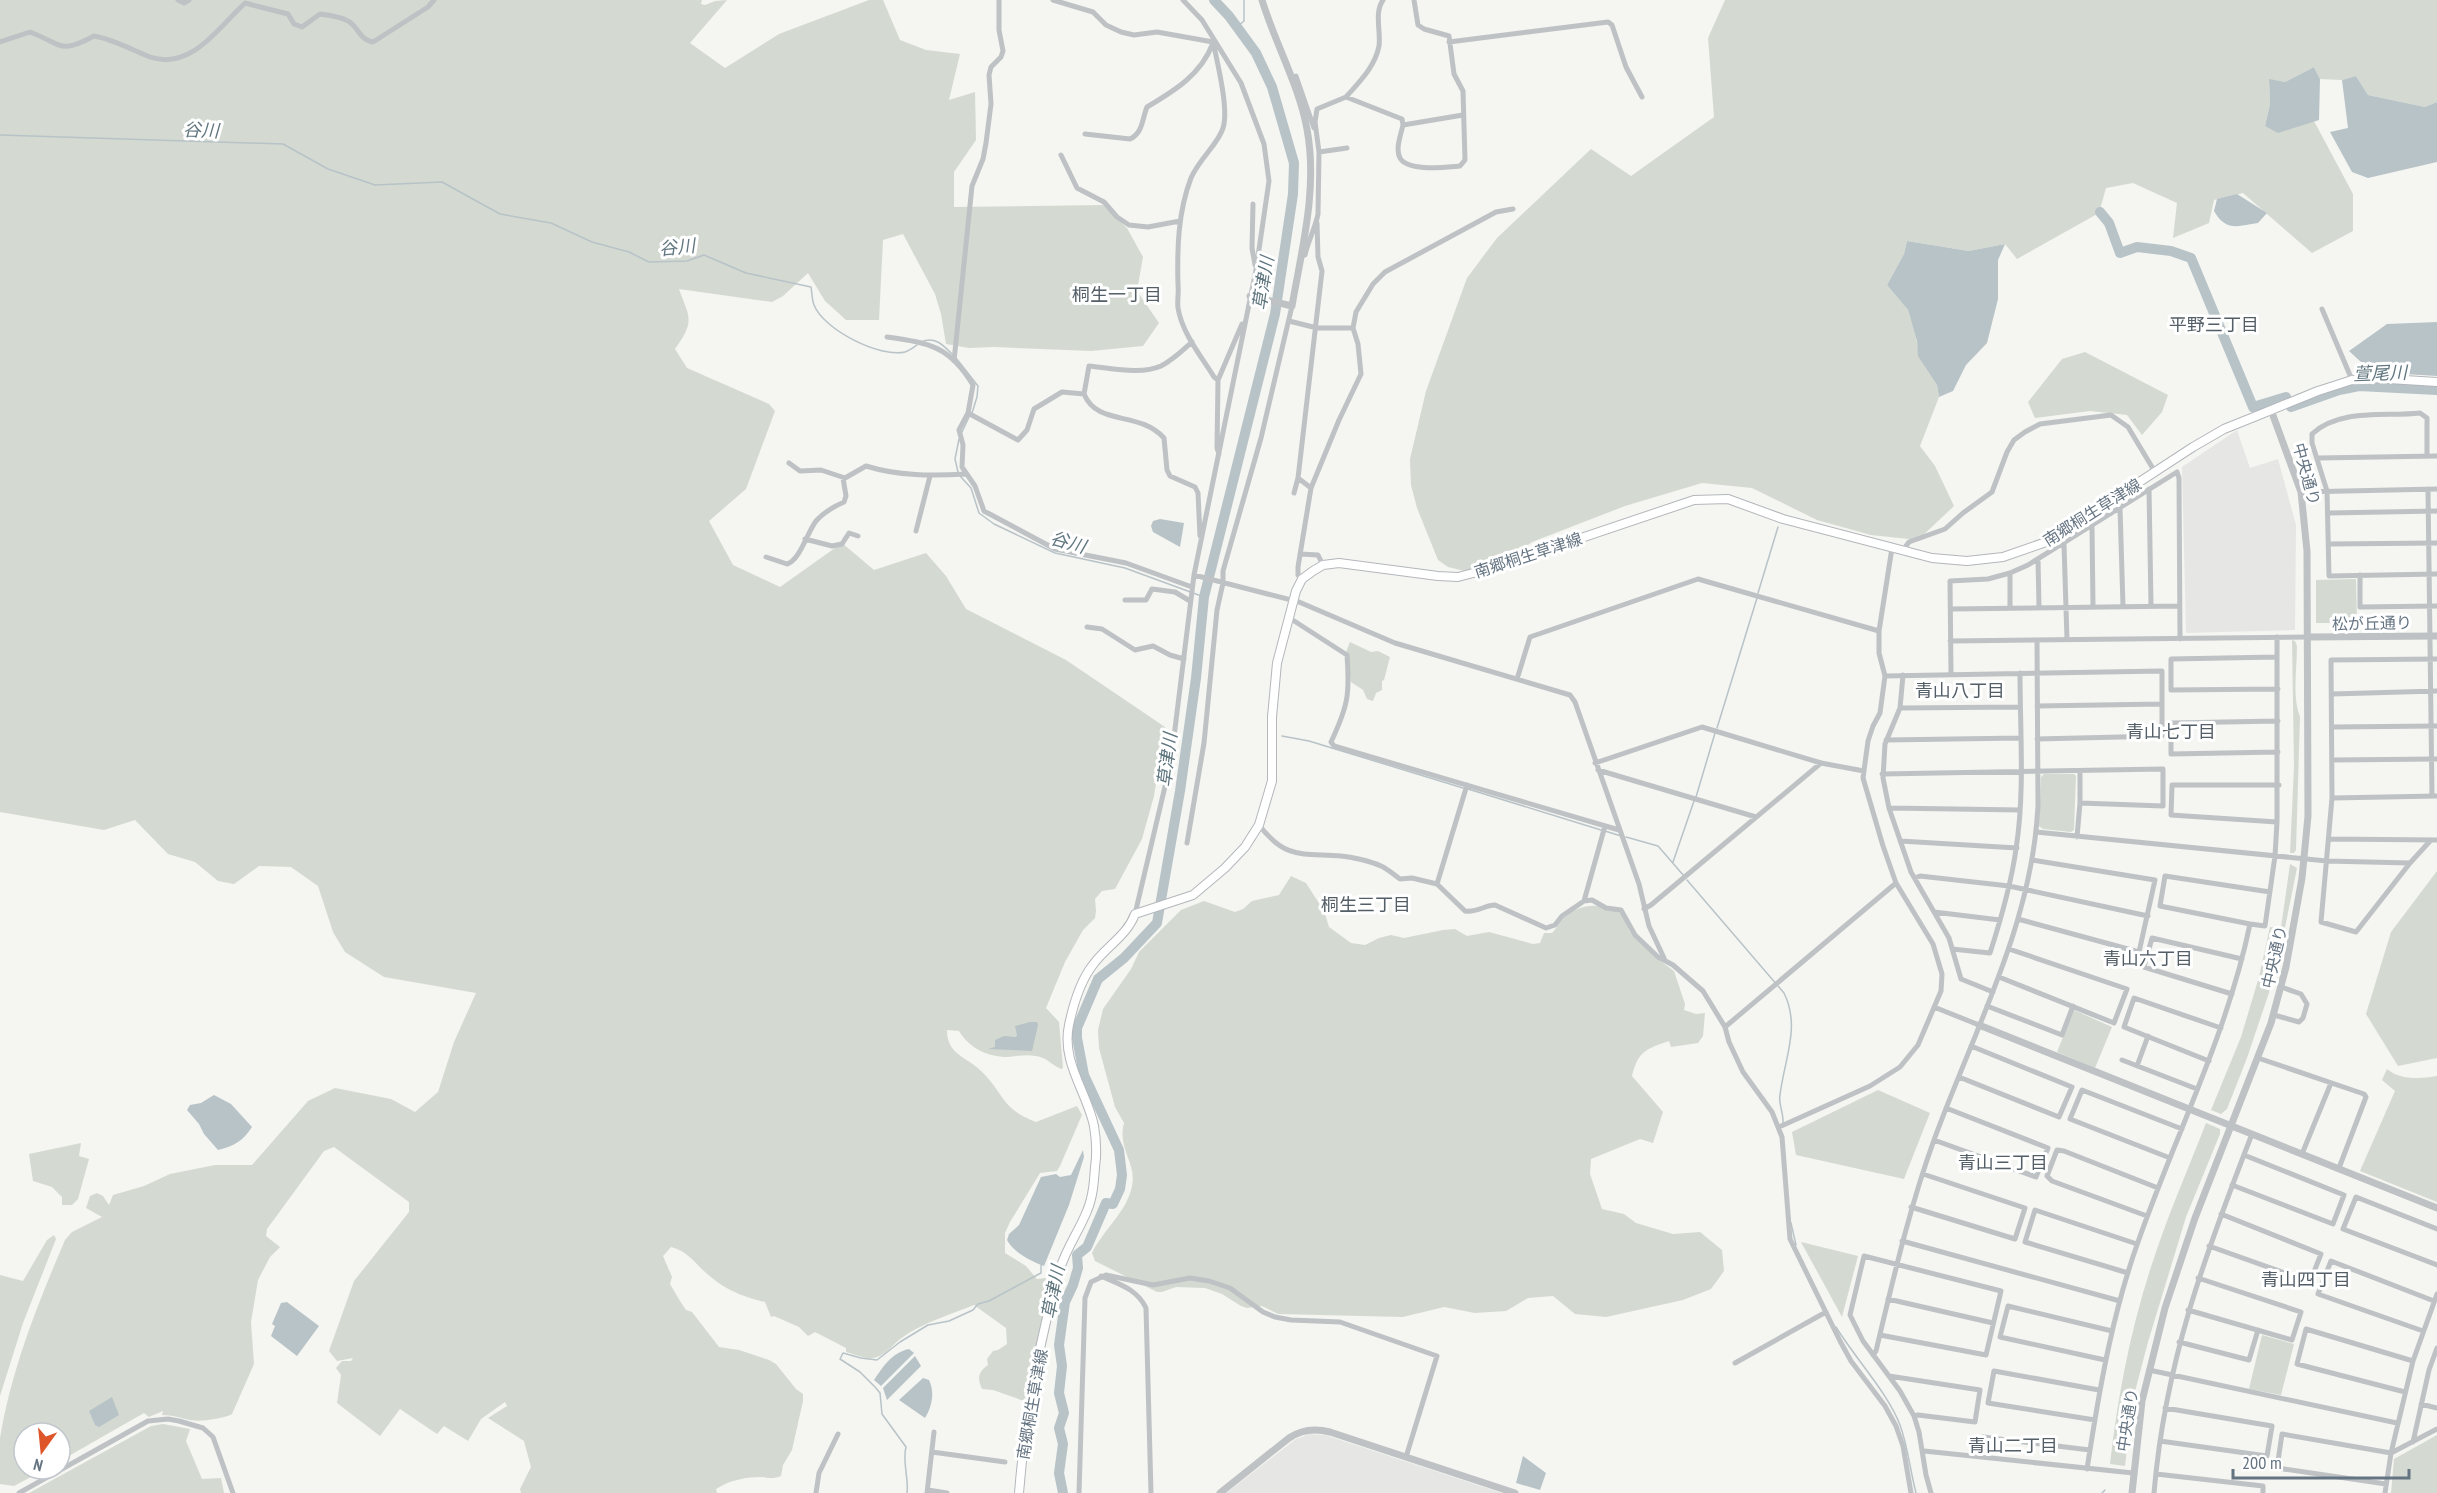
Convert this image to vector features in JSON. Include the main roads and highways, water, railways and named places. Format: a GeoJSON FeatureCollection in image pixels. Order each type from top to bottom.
{"type":"FeatureCollection","features":[{"type":"Feature","properties":{"kind":"main road","name":"南郷桐生草津線"},"geometry":{"type":"LineString","coordinates":[[1018,1493],[1037,1369],[1050,1306],[1061,1265],[1088,1209],[1096,1164],[1094,1126],[1074,1074],[1069,1049],[1069,1028],[1085,978],[1092,966],[1124,933],[1135,914],[1193,895],[1226,868],[1245,847],[1259,825],[1272,781],[1274,686],[1292,600],[1302,579],[1323,565],[1340,563],[1458,577],[1492,568],[1694,500],[1716,498],[1783,519],[1932,558],[1966,561],[2003,558],[2049,541],[2224,429],[2352,380],[2373,378],[2437,382]]}},
{"type":"Feature","properties":{"kind":"waterway","name":"草津川"},"geometry":{"type":"LineString","coordinates":[[1063,1493],[1059,1473],[1063,1444],[1059,1428],[1064,1413],[1059,1393],[1062,1366],[1059,1345],[1065,1302],[1078,1268],[1077,1255],[1087,1247],[1106,1203],[1113,1204],[1120,1189],[1122,1175],[1119,1150],[1084,1075],[1077,1028],[1098,979],[1124,958],[1157,923],[1180,791],[1196,678],[1204,597],[1275,314],[1293,194],[1294,163],[1272,87],[1256,53],[1229,16],[1214,0]]}},
{"type":"Feature","properties":{"kind":"waterway"},"geometry":{"type":"LineString","coordinates":[[1237,27],[1244,21],[1244,0]]}},
{"type":"Feature","properties":{"kind":"waterway","name":"谷川"},"geometry":{"type":"LineString","coordinates":[[0,135],[283,144],[328,169],[375,185],[442,182],[500,214],[551,223],[592,242],[629,252],[649,262],[687,261],[704,255],[746,273],[811,287],[813,303],[820,314],[829,324],[854,340],[882,351],[894,353],[907,351],[917,345]]}},
{"type":"Feature","properties":{"kind":"waterway","name":"萱尾川"},"geometry":{"type":"LineString","coordinates":[[2100,212],[2109,223],[2120,253],[2137,247],[2171,251],[2191,258],[2253,407],[2286,397]]}},
{"type":"Feature","properties":{"kind":"waterway","name":"谷川"},"geometry":{"type":"LineString","coordinates":[[921,342],[935,341],[952,354]]}},
{"type":"Feature","properties":{"kind":"waterway","name":"谷川"},"geometry":{"type":"LineString","coordinates":[[956,358],[978,386],[972,413]]}},
{"type":"Feature","properties":{"kind":"waterway","name":"萱尾川"},"geometry":{"type":"LineString","coordinates":[[2291,407],[2339,390],[2359,386],[2437,390]]}},
{"type":"Feature","properties":{"kind":"waterway","name":"谷川"},"geometry":{"type":"LineString","coordinates":[[962,432],[969,417]]}},
{"type":"Feature","properties":{"kind":"waterway","name":"谷川"},"geometry":{"type":"LineString","coordinates":[[958,472],[955,459],[959,439]]}},
{"type":"Feature","properties":{"kind":"waterway","name":"谷川"},"geometry":{"type":"LineString","coordinates":[[960,476],[971,488],[979,513],[994,524],[1055,553],[1125,568],[1204,597]]}},
{"type":"Feature","properties":{"kind":"waterway"},"geometry":{"type":"LineString","coordinates":[[1758,593],[1778,527]]}},
{"type":"Feature","properties":{"kind":"waterway"},"geometry":{"type":"LineString","coordinates":[[1717,728],[1757,598]]}},
{"type":"Feature","properties":{"kind":"waterway"},"geometry":{"type":"LineString","coordinates":[[1696,797],[1715,733]]}},
{"type":"Feature","properties":{"kind":"waterway"},"geometry":{"type":"LineString","coordinates":[[1282,736],[1309,741],[1463,788]]}},
{"type":"Feature","properties":{"kind":"waterway"},"geometry":{"type":"LineString","coordinates":[[1468,789],[1601,830]]}},
{"type":"Feature","properties":{"kind":"waterway"},"geometry":{"type":"LineString","coordinates":[[1673,862],[1694,801]]}},
{"type":"Feature","properties":{"kind":"waterway"},"geometry":{"type":"LineString","coordinates":[[1605,831],[1621,836]]}},
{"type":"Feature","properties":{"kind":"waterway"},"geometry":{"type":"LineString","coordinates":[[1626,837],[1658,846],[1684,876]]}},
{"type":"Feature","properties":{"kind":"waterway"},"geometry":{"type":"LineString","coordinates":[[1687,880],[1784,993],[1789,1006],[1791,1031],[1780,1098],[1783,1123]]}},
{"type":"Feature","properties":{"kind":"waterway"},"geometry":{"type":"LineString","coordinates":[[1791,1223],[1796,1245]]}},
{"type":"Feature","properties":{"kind":"waterway"},"geometry":{"type":"LineString","coordinates":[[907,1493],[906,1447],[882,1414],[880,1393],[860,1372],[840,1359],[843,1353],[877,1360],[900,1342],[928,1325],[949,1321],[973,1310],[978,1304],[989,1301],[1041,1273],[1041,1265]]}},
{"type":"Feature","properties":{"kind":"waterway"},"geometry":{"type":"LineString","coordinates":[[1836,1327],[1895,1413],[1905,1442],[1916,1493]]}},
{"type":"Feature","properties":{"kind":"waterway"},"geometry":{"type":"LineString","coordinates":[[2102,1493],[2105,1490]]}},
{"type":"Feature","properties":{"kind":"district","name":"桐生一丁目"},"geometry":{"type":"Point","coordinates":[1117,294]}},
{"type":"Feature","properties":{"kind":"district","name":"平野三丁目"},"geometry":{"type":"Point","coordinates":[2214,324]}},
{"type":"Feature","properties":{"kind":"district","name":"青山八丁目"},"geometry":{"type":"Point","coordinates":[1960,690]}},
{"type":"Feature","properties":{"kind":"district","name":"青山七丁目"},"geometry":{"type":"Point","coordinates":[2171,731]}},
{"type":"Feature","properties":{"kind":"district","name":"桐生三丁目"},"geometry":{"type":"Point","coordinates":[1366,904]}},
{"type":"Feature","properties":{"kind":"district","name":"青山六丁目"},"geometry":{"type":"Point","coordinates":[2148,958]}},
{"type":"Feature","properties":{"kind":"district","name":"青山三丁目"},"geometry":{"type":"Point","coordinates":[2003,1162]}},
{"type":"Feature","properties":{"kind":"district","name":"青山四丁目"},"geometry":{"type":"Point","coordinates":[2306,1279]}},
{"type":"Feature","properties":{"kind":"district","name":"青山二丁目"},"geometry":{"type":"Point","coordinates":[2013,1445]}}]}
